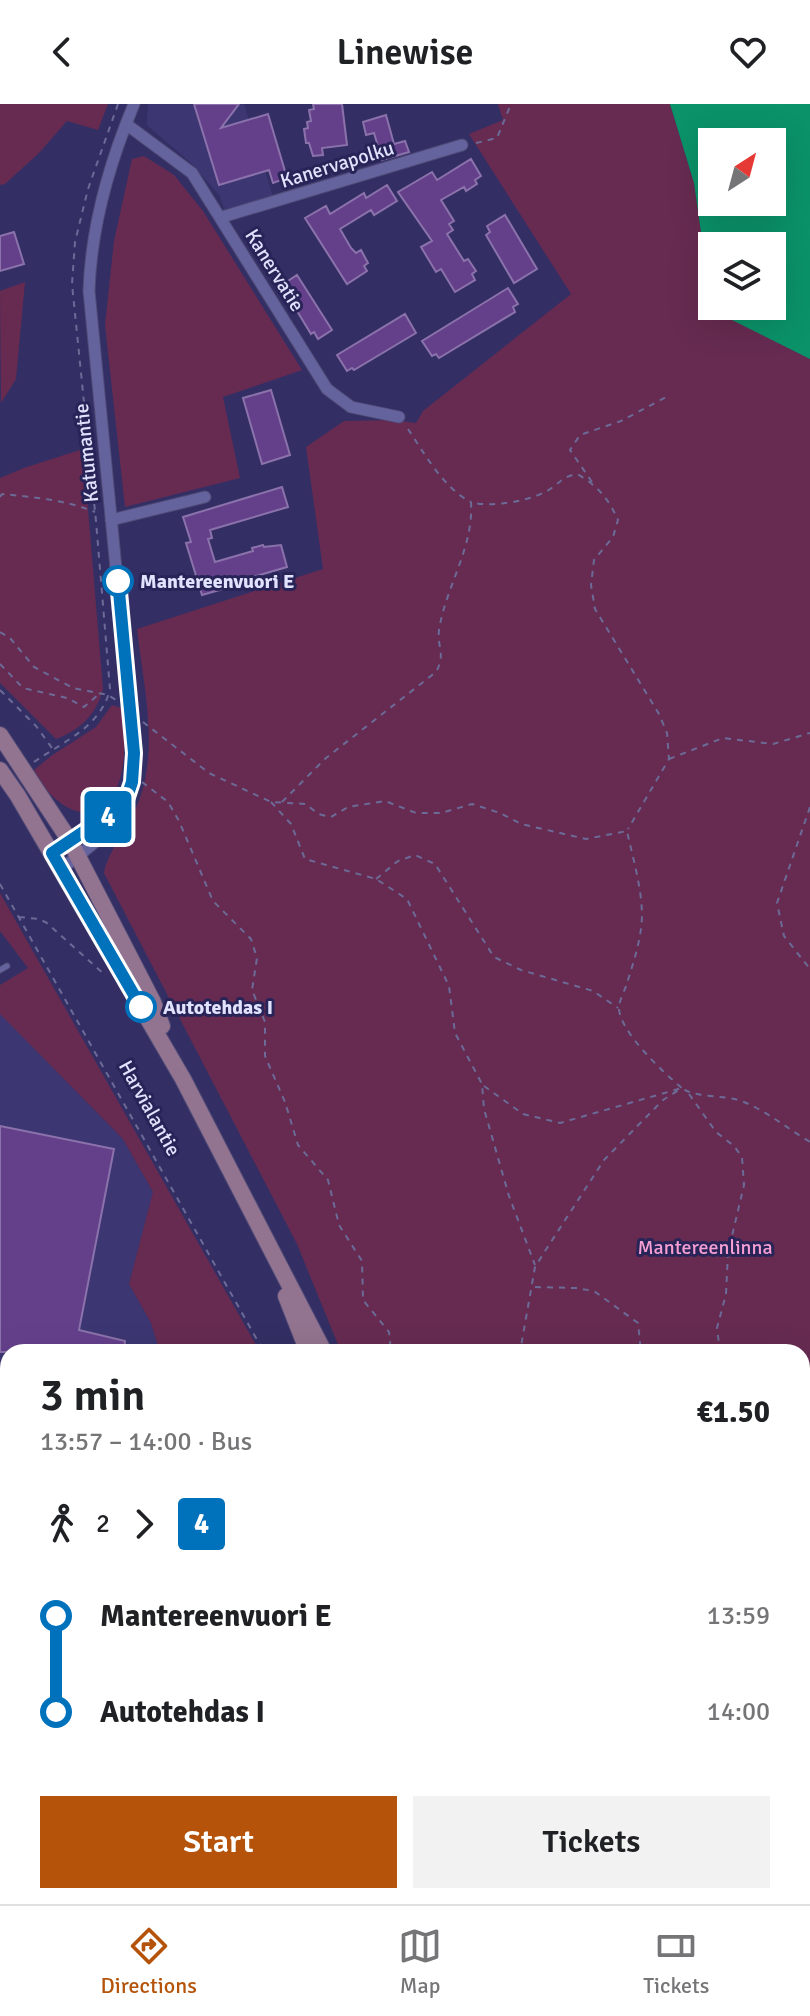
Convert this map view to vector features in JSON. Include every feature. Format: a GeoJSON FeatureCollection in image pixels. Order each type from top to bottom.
{"type":"FeatureCollection","features":[{"type":"Feature","properties":{"kind":"main road","name":"Harvialantie"},"geometry":{"type":"LineString","coordinates":[[0,735],[74,849],[153,1002],[183,1079]]}},
{"type":"Feature","properties":{"kind":"main road","name":"Harvialantie"},"geometry":{"type":"LineString","coordinates":[[0,770],[52,853],[183,1079],[320,1344]]}},
{"type":"Feature","properties":{"kind":"main road","name":"Harvialantie"},"geometry":{"type":"LineString","coordinates":[[262,1230],[305,1344]]}},
{"type":"Feature","properties":{"kind":"street","name":"Katumantie"},"geometry":{"type":"LineString","coordinates":[[52,853],[74,849],[103,837],[117,820],[132,782],[133,739],[90,322],[90,257],[103,191],[134,104]]}},
{"type":"Feature","properties":{"kind":"street","name":"Kanervatie"},"geometry":{"type":"LineString","coordinates":[[126,124],[192,173],[327,389],[351,407],[399,417]]}},
{"type":"Feature","properties":{"kind":"street","name":"Kanervapolku"},"geometry":{"type":"LineString","coordinates":[[222,217],[462,145]]}},
{"type":"Feature","properties":{"kind":"street"},"geometry":{"type":"LineString","coordinates":[[111,520],[205,497]]}},
{"type":"Feature","properties":{"kind":"street","name":"Katumantie"},"geometry":{"type":"LineString","coordinates":[[60,870],[74,849]]}},
{"type":"Feature","properties":{"kind":"lane"},"geometry":{"type":"LineString","coordinates":[[0,970],[7,966]]}},
{"type":"Feature","properties":{"kind":"path"},"geometry":{"type":"LineString","coordinates":[[29,766],[94,721],[106,704],[108,695],[95,512],[72,284],[75,242],[88,189],[118,104]]}},
{"type":"Feature","properties":{"kind":"path"},"geometry":{"type":"LineString","coordinates":[[462,145],[497,138],[511,104]]}},
{"type":"Feature","properties":{"kind":"path"},"geometry":{"type":"LineString","coordinates":[[670,395],[621,421],[580,435],[570,450],[593,483],[608,498],[618,520],[613,537],[594,560],[591,585],[595,609],[659,714],[667,733],[669,759],[627,831],[639,885],[642,916],[637,954],[619,1008],[625,1026],[660,1070],[688,1093],[716,1132],[742,1157],[744,1185],[728,1253],[726,1294],[717,1328],[719,1344]]}},
{"type":"Feature","properties":{"kind":"path"},"geometry":{"type":"LineString","coordinates":[[399,417],[440,474],[471,502],[503,504],[545,492],[565,476],[577,474],[593,483]]}},
{"type":"Feature","properties":{"kind":"path"},"geometry":{"type":"LineString","coordinates":[[0,497],[2,494],[79,505],[95,512]]}},
{"type":"Feature","properties":{"kind":"path"},"geometry":{"type":"LineString","coordinates":[[282,803],[326,758],[436,672],[443,660],[438,632],[472,524],[471,502]]}},
{"type":"Feature","properties":{"kind":"path"},"geometry":{"type":"LineString","coordinates":[[0,632],[10,638],[34,667],[73,688],[108,695]]}},
{"type":"Feature","properties":{"kind":"path"},"geometry":{"type":"LineString","coordinates":[[0,664],[23,688],[67,698],[84,707],[100,693]]}},
{"type":"Feature","properties":{"kind":"path"},"geometry":{"type":"LineString","coordinates":[[0,690],[36,726],[53,749]]}},
{"type":"Feature","properties":{"kind":"path"},"geometry":{"type":"LineString","coordinates":[[144,723],[209,773],[271,802],[306,804],[318,814],[331,817],[348,807],[385,801],[416,813],[441,813],[472,804],[521,824],[586,839],[627,831]]}},
{"type":"Feature","properties":{"kind":"path"},"geometry":{"type":"LineString","coordinates":[[669,759],[723,738],[773,744],[810,733]]}},
{"type":"Feature","properties":{"kind":"path"},"geometry":{"type":"LineString","coordinates":[[133,772],[168,802],[213,901],[251,939],[257,958],[252,990],[265,1022],[265,1056],[285,1102],[298,1145],[328,1180],[339,1225],[362,1261],[363,1300],[389,1332],[390,1344]]}},
{"type":"Feature","properties":{"kind":"path"},"geometry":{"type":"LineString","coordinates":[[271,802],[291,824],[305,859],[376,879],[407,899],[449,986],[455,1033],[482,1084],[484,1109],[509,1196],[535,1267]]}},
{"type":"Feature","properties":{"kind":"path"},"geometry":{"type":"LineString","coordinates":[[810,807],[777,903],[784,936],[810,969]]}},
{"type":"Feature","properties":{"kind":"path"},"geometry":{"type":"LineString","coordinates":[[376,879],[398,861],[415,855],[435,864],[494,957],[521,970],[593,991],[619,1008]]}},
{"type":"Feature","properties":{"kind":"path","name":"Harvialantie"},"geometry":{"type":"LineString","coordinates":[[0,884],[259,1344]]}},
{"type":"Feature","properties":{"kind":"path"},"geometry":{"type":"LineString","coordinates":[[19,917],[47,923],[112,981]]}},
{"type":"Feature","properties":{"kind":"path"},"geometry":{"type":"LineString","coordinates":[[482,1084],[523,1114],[560,1123],[682,1088]]}},
{"type":"Feature","properties":{"kind":"path"},"geometry":{"type":"LineString","coordinates":[[521,1344],[535,1267],[604,1160],[663,1100],[682,1088]]}},
{"type":"Feature","properties":{"kind":"path"},"geometry":{"type":"LineString","coordinates":[[688,1093],[741,1101],[810,1142]]}},
{"type":"Feature","properties":{"kind":"path"},"geometry":{"type":"LineString","coordinates":[[532,1287],[594,1291],[638,1323],[640,1344]]}},
{"type":"Feature","properties":{"kind":"shaded area"},"geometry":{"type":"Polygon","coordinates":[[[148,104],[244,104],[274,200],[224,209],[220,196],[190,162],[147,125],[148,104]]]}},
{"type":"Feature","properties":{"kind":"shaded area"},"geometry":{"type":"Polygon","coordinates":[[[670,104],[810,104],[810,359],[732,320],[786,320],[786,232],[701,232],[699,216],[786,216],[786,128],[698,128],[698,211],[694,183],[670,104]]]}},
{"type":"Feature","properties":{"kind":"shaded area"},"geometry":{"type":"Polygon","coordinates":[[[0,1014],[123,1139],[153,1192],[129,1284],[151,1323],[158,1344],[0,1344],[0,1014]]]}},
{"type":"Feature","properties":{"kind":"green space"},"geometry":{"type":"Polygon","coordinates":[[[0,104],[108,104],[98,130],[67,121],[39,153],[0,185],[0,104]]]}},
{"type":"Feature","properties":{"kind":"green space","name":"Mantereenlinna"},"geometry":{"type":"Polygon","coordinates":[[[498,104],[670,104],[694,183],[701,232],[698,232],[698,320],[733,320],[810,359],[810,1344],[338,1344],[297,1244],[104,873],[110,855],[137,805],[146,775],[148,712],[137,629],[323,569],[306,447],[344,421],[416,423],[423,411],[571,294],[469,134],[503,120],[498,104]]]}},
{"type":"Feature","properties":{"kind":"green space"},"geometry":{"type":"Polygon","coordinates":[[[144,156],[174,175],[203,211],[302,370],[223,397],[240,478],[125,507],[105,325],[114,241],[132,159],[144,156]]]}},
{"type":"Feature","properties":{"kind":"green space"},"geometry":{"type":"Polygon","coordinates":[[[25,282],[16,379],[1,403],[0,291],[25,282]]]}},
{"type":"Feature","properties":{"kind":"green space"},"geometry":{"type":"Polygon","coordinates":[[[83,449],[103,689],[86,720],[56,739],[0,683],[0,478],[83,449]]]}},
{"type":"Feature","properties":{"kind":"green space"},"geometry":{"type":"Polygon","coordinates":[[[112,705],[121,708],[124,736],[123,764],[117,786],[109,802],[98,810],[85,812],[72,809],[58,801],[33,771],[96,727],[112,705]]]}},
{"type":"Feature","properties":{"kind":"green space"},"geometry":{"type":"Polygon","coordinates":[[[0,893],[255,1344],[158,1344],[151,1323],[129,1284],[153,1192],[123,1139],[0,1014],[0,985],[28,968],[0,931],[0,893]]]}},
{"type":"Feature","properties":{"kind":"building"},"geometry":{"type":"Polygon","coordinates":[[[194,104],[239,104],[221,128],[268,114],[287,178],[273,183],[269,170],[219,185],[194,104]]]}},
{"type":"Feature","properties":{"kind":"building"},"geometry":{"type":"Polygon","coordinates":[[[313,104],[342,104],[347,145],[322,148],[323,155],[313,156],[309,143],[306,143],[304,129],[311,121],[309,110],[314,109],[313,104]]]}},
{"type":"Feature","properties":{"kind":"building"},"geometry":{"type":"Polygon","coordinates":[[[386,115],[394,144],[405,141],[409,152],[382,160],[374,133],[366,135],[363,122],[386,115]]]}},
{"type":"Feature","properties":{"kind":"building"},"geometry":{"type":"Polygon","coordinates":[[[471,159],[481,176],[475,180],[477,184],[466,191],[464,187],[441,200],[454,221],[449,224],[453,230],[447,234],[464,261],[468,259],[476,271],[472,274],[475,280],[455,292],[441,269],[436,272],[421,247],[432,241],[398,192],[432,172],[437,180],[471,159]]]}},
{"type":"Feature","properties":{"kind":"building"},"geometry":{"type":"Polygon","coordinates":[[[387,185],[397,201],[374,215],[371,210],[340,229],[351,248],[356,253],[361,250],[368,263],[364,266],[367,271],[347,284],[305,218],[326,206],[330,214],[364,193],[366,198],[387,185]]]}},
{"type":"Feature","properties":{"kind":"building"},"geometry":{"type":"Polygon","coordinates":[[[505,215],[537,269],[514,283],[486,235],[490,232],[487,226],[505,215]]]}},
{"type":"Feature","properties":{"kind":"building"},"geometry":{"type":"Polygon","coordinates":[[[14,232],[24,264],[0,271],[0,236],[14,232]]]}},
{"type":"Feature","properties":{"kind":"building"},"geometry":{"type":"Polygon","coordinates":[[[297,275],[332,330],[318,339],[314,332],[311,334],[288,296],[291,294],[285,283],[297,275]]]}},
{"type":"Feature","properties":{"kind":"building"},"geometry":{"type":"Polygon","coordinates":[[[508,288],[518,304],[513,307],[515,312],[439,358],[436,354],[432,356],[422,341],[508,288]]]}},
{"type":"Feature","properties":{"kind":"building"},"geometry":{"type":"Polygon","coordinates":[[[405,314],[416,333],[354,370],[347,371],[337,355],[405,314]]]}},
{"type":"Feature","properties":{"kind":"building"},"geometry":{"type":"Polygon","coordinates":[[[271,390],[290,455],[262,464],[243,398],[271,390]]]}},
{"type":"Feature","properties":{"kind":"building"},"geometry":{"type":"Polygon","coordinates":[[[282,487],[288,507],[210,530],[212,538],[208,539],[215,562],[263,545],[281,545],[287,567],[202,595],[186,543],[191,542],[183,517],[282,487]]]}},
{"type":"Feature","properties":{"kind":"building"},"geometry":{"type":"Polygon","coordinates":[[[0,1126],[114,1149],[79,1330],[125,1341],[125,1344],[0,1344],[0,1126]]]}},
{"type":"Feature","properties":{"kind":"bus line","name":"4"},"geometry":{"type":"LineString","coordinates":[[118,581],[134,753],[132,782],[125,803],[102,822],[52,853],[141,1007]]}},
{"type":"Feature","properties":{"kind":"place","name":"Mantereenvuori E"},"geometry":{"type":"Point","coordinates":[118,581]}},
{"type":"Feature","properties":{"kind":"place","name":"Autotehdas I"},"geometry":{"type":"Point","coordinates":[141,1007]}}]}
